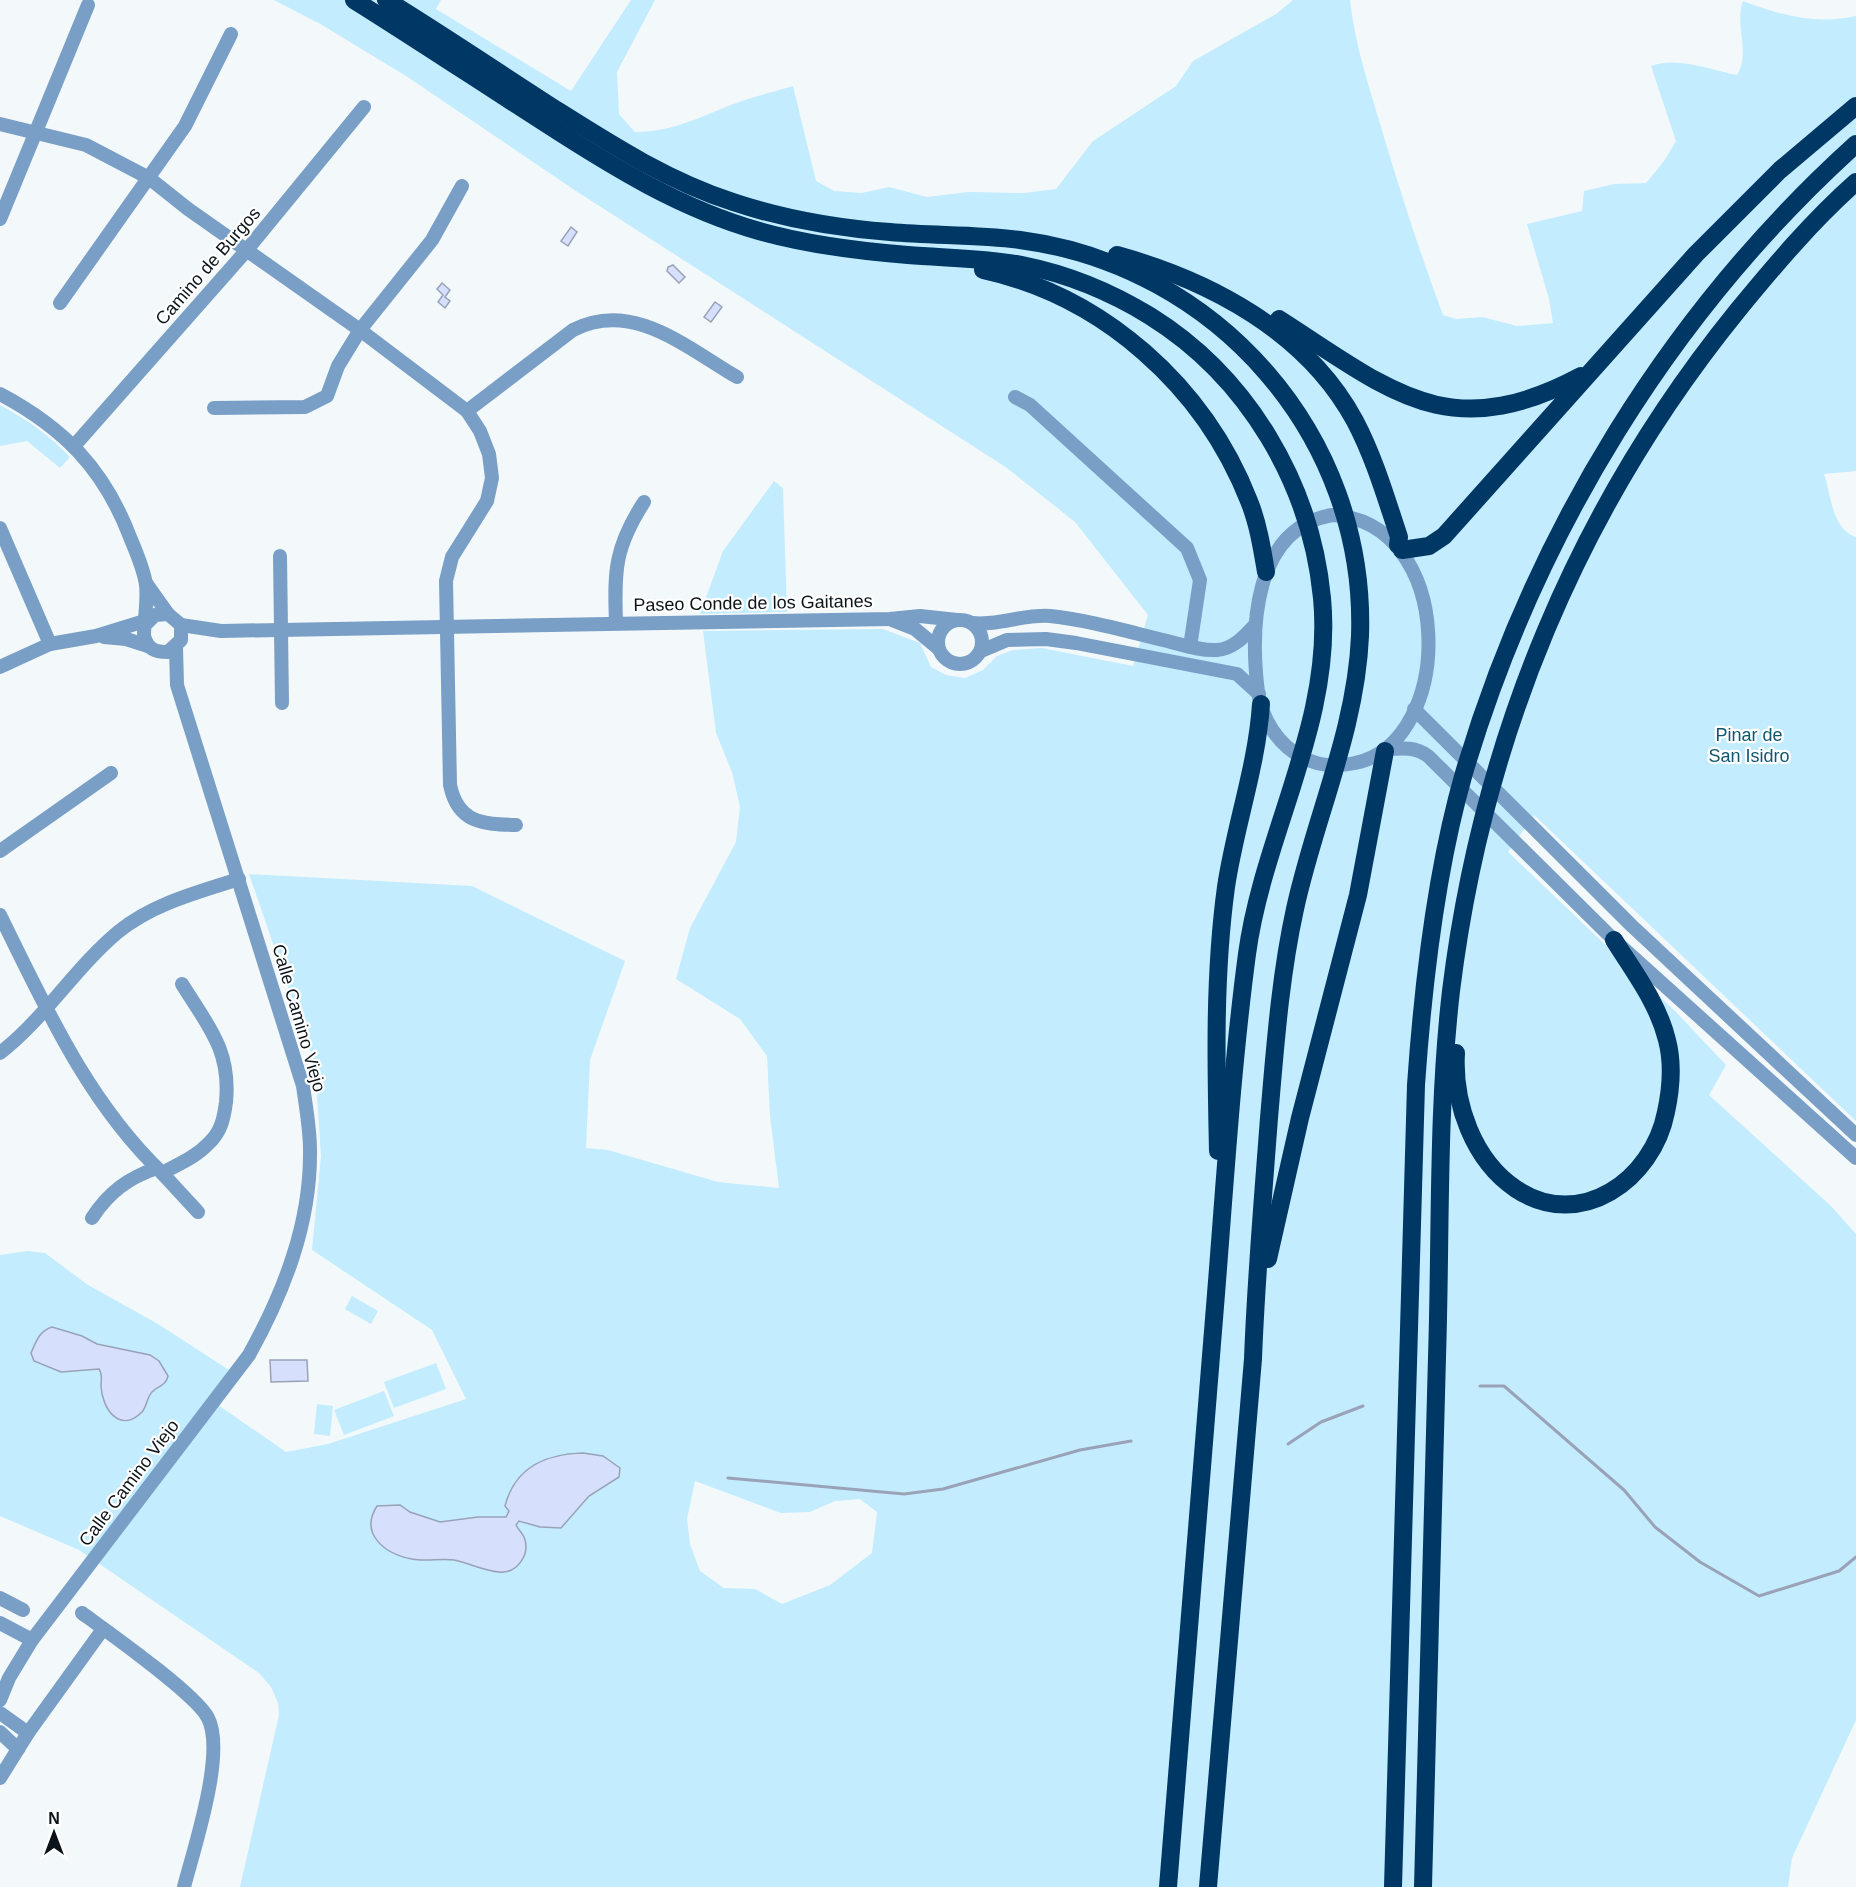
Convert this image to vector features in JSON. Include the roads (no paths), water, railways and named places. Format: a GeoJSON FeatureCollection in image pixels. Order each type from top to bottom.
{"type":"FeatureCollection","features":[{"type":"Feature","properties":{"kind":"highway"},"geometry":{"type":"LineString","coordinates":[[354,0],[605,161],[652,189],[694,207],[752,229],[801,242],[849,249],[1016,264],[1077,281],[1128,303],[1182,339],[1208,360],[1255,414],[1287,470],[1312,537],[1323,601],[1321,671],[1305,743],[1255,904],[1241,1004],[1168,1887]]}},
{"type":"Feature","properties":{"kind":"highway"},"geometry":{"type":"LineString","coordinates":[[387,0],[642,163],[719,197],[776,215],[846,228],[1020,239],[1058,246],[1114,264],[1161,286],[1185,300],[1229,333],[1259,362],[1283,392],[1327,467],[1351,540],[1360,610],[1357,670],[1341,751],[1314,834],[1294,912],[1276,1037],[1256,1275],[1253,1359],[1208,1887]]}},
{"type":"Feature","properties":{"kind":"highway"},"geometry":{"type":"LineString","coordinates":[[1176,275],[1247,311],[1274,329],[1324,375],[1342,399],[1363,438],[1399,537],[1400,547],[1429,546],[1444,536],[1591,371],[1750,199],[1856,106]]}},
{"type":"Feature","properties":{"kind":"highway"},"geometry":{"type":"LineString","coordinates":[[1393,1887],[1421,1009],[1438,894],[1463,776],[1490,691],[1550,550],[1580,492],[1634,403],[1706,304],[1752,248],[1856,144]]}},
{"type":"Feature","properties":{"kind":"highway"},"geometry":{"type":"LineString","coordinates":[[1423,1887],[1443,1097],[1451,991],[1465,901],[1487,796],[1517,703],[1552,613],[1606,502],[1648,431],[1703,353],[1769,272],[1856,182]]}},
{"type":"Feature","properties":{"kind":"highway"},"geometry":{"type":"LineString","coordinates":[[1058,246],[1076,244],[1221,290],[1268,312],[1380,385],[1411,399],[1434,406],[1479,409],[1509,405],[1542,395],[1591,371]]}},
{"type":"Feature","properties":{"kind":"highway"},"geometry":{"type":"LineString","coordinates":[[944,258],[963,266],[1020,279],[1064,298],[1117,330],[1163,369],[1197,408],[1239,476],[1256,519],[1266,572]]}},
{"type":"Feature","properties":{"kind":"highway"},"geometry":{"type":"LineString","coordinates":[[1223,1207],[1220,1186],[1215,1019],[1219,956],[1226,886],[1254,758],[1260,699]]}},
{"type":"Feature","properties":{"kind":"highway"},"geometry":{"type":"LineString","coordinates":[[1253,1359],[1259,1332],[1271,1241],[1302,1108],[1358,895],[1383,752]]}},
{"type":"Feature","properties":{"kind":"highway"},"geometry":{"type":"LineString","coordinates":[[1487,796],[1461,982],[1456,1058],[1458,1084],[1464,1116],[1484,1157],[1493,1169],[1518,1190],[1549,1201],[1589,1200],[1620,1187],[1640,1170],[1663,1126],[1671,1073],[1668,1041],[1653,1002],[1614,940]]}},
{"type":"Feature","properties":{"kind":"street"},"geometry":{"type":"LineString","coordinates":[[0,219],[38,132],[88,5]]}},
{"type":"Feature","properties":{"kind":"street"},"geometry":{"type":"LineString","coordinates":[[60,303],[185,126],[231,34]]}},
{"type":"Feature","properties":{"kind":"street","name":"Camino de Burgos"},"geometry":{"type":"LineString","coordinates":[[74,446],[246,251],[364,106]]}},
{"type":"Feature","properties":{"kind":"street"},"geometry":{"type":"LineString","coordinates":[[0,124],[86,145],[149,178],[246,251],[360,330],[467,411],[480,431],[489,454],[492,478],[487,501],[452,556],[446,581],[445,627],[450,785],[453,802],[463,814],[476,821],[516,825]]}},
{"type":"Feature","properties":{"kind":"street"},"geometry":{"type":"LineString","coordinates":[[214,408],[305,407],[327,396],[338,366],[360,330],[432,240],[462,186]]}},
{"type":"Feature","properties":{"kind":"street"},"geometry":{"type":"LineString","coordinates":[[467,411],[573,330],[588,322],[610,319],[642,323],[737,377]]}},
{"type":"Feature","properties":{"kind":"street"},"geometry":{"type":"LineString","coordinates":[[0,394],[33,412],[74,446],[116,500],[146,583],[168,614],[181,625],[183,633],[177,646],[168,652],[152,649],[126,639],[96,636]]}},
{"type":"Feature","properties":{"kind":"street"},"geometry":{"type":"LineString","coordinates":[[1015,397],[1030,405],[1187,548],[1200,580],[1190,647]]}},
{"type":"Feature","properties":{"kind":"street","name":"Paseo Conde de los Gaitanes"},"geometry":{"type":"LineString","coordinates":[[616,622],[614,579],[618,556],[624,535],[644,502]]}},
{"type":"Feature","properties":{"kind":"street"},"geometry":{"type":"LineString","coordinates":[[1383,752],[1398,738],[1414,709],[1427,669],[1429,642],[1427,613],[1416,576],[1400,547],[1382,530],[1361,519],[1347,516],[1317,518],[1296,528],[1279,548],[1266,572],[1255,625],[1260,699],[1267,721],[1278,738],[1292,752],[1311,762],[1344,765],[1383,752],[1407,748],[1421,751],[1428,756],[1614,940],[1856,1158]]}},
{"type":"Feature","properties":{"kind":"street"},"geometry":{"type":"LineString","coordinates":[[0,528],[50,644]]}},
{"type":"Feature","properties":{"kind":"street"},"geometry":{"type":"LineString","coordinates":[[280,556],[282,703]]}},
{"type":"Feature","properties":{"kind":"street"},"geometry":{"type":"LineString","coordinates":[[146,583],[144,636],[152,649]]}},
{"type":"Feature","properties":{"kind":"street"},"geometry":{"type":"LineString","coordinates":[[0,667],[50,644],[96,636],[146,623],[156,615],[168,614]]}},
{"type":"Feature","properties":{"kind":"street"},"geometry":{"type":"LineString","coordinates":[[1255,625],[1232,645],[1219,650],[1190,647],[1077,620],[1050,616],[1028,615],[985,624],[957,620],[941,630],[938,648],[941,655],[955,664],[971,663],[981,651],[1007,640],[1046,639],[1076,643],[1237,674],[1260,699]]}},
{"type":"Feature","properties":{"kind":"street","name":"Paseo Conde de los Gaitanes"},"geometry":{"type":"LineString","coordinates":[[177,646],[193,637],[221,632],[281,630],[616,622],[890,619],[920,616],[957,620]]}},
{"type":"Feature","properties":{"kind":"street","name":"Paseo Conde de los Gaitanes"},"geometry":{"type":"LineString","coordinates":[[890,619],[915,629],[938,648]]}},
{"type":"Feature","properties":{"kind":"street"},"geometry":{"type":"LineString","coordinates":[[973,623],[982,635],[981,651]]}},
{"type":"Feature","properties":{"kind":"street","name":"Paseo Conde de los Gaitanes"},"geometry":{"type":"LineString","coordinates":[[181,625],[221,632]]}},
{"type":"Feature","properties":{"kind":"street","name":"Calle Camino Viejo"},"geometry":{"type":"LineString","coordinates":[[177,646],[177,685]]}},
{"type":"Feature","properties":{"kind":"street","name":"Calle Camino Viejo"},"geometry":{"type":"LineString","coordinates":[[0,1700],[4,1682],[32,1640],[249,1355],[273,1311],[292,1264],[304,1208],[310,1151],[303,1086],[177,685],[152,649]]}},
{"type":"Feature","properties":{"kind":"street"},"geometry":{"type":"LineString","coordinates":[[1414,709],[1632,926],[1856,1135]]}},
{"type":"Feature","properties":{"kind":"street"},"geometry":{"type":"LineString","coordinates":[[0,851],[111,773]]}},
{"type":"Feature","properties":{"kind":"street"},"geometry":{"type":"LineString","coordinates":[[0,1053],[47,1011],[118,932],[145,914],[170,902],[239,879]]}},
{"type":"Feature","properties":{"kind":"street"},"geometry":{"type":"LineString","coordinates":[[0,915],[47,1011],[78,1068],[100,1102],[122,1131],[198,1212]]}},
{"type":"Feature","properties":{"kind":"street"},"geometry":{"type":"LineString","coordinates":[[92,1218],[104,1199],[116,1189],[196,1155],[210,1143],[224,1119],[228,1076],[222,1049],[182,984]]}},
{"type":"Feature","properties":{"kind":"street"},"geometry":{"type":"LineString","coordinates":[[0,1598],[23,1610]]}},
{"type":"Feature","properties":{"kind":"street"},"geometry":{"type":"LineString","coordinates":[[82,1613],[189,1697],[208,1718],[214,1748],[210,1782],[184,1887]]}},
{"type":"Feature","properties":{"kind":"street"},"geometry":{"type":"LineString","coordinates":[[0,1623],[32,1640]]}},
{"type":"Feature","properties":{"kind":"street"},"geometry":{"type":"LineString","coordinates":[[0,1778],[28,1733],[104,1629]]}},
{"type":"Feature","properties":{"kind":"street"},"geometry":{"type":"LineString","coordinates":[[0,1713],[28,1733]]}},
{"type":"Feature","properties":{"kind":"street"},"geometry":{"type":"LineString","coordinates":[[0,1732],[18,1749]]}},
{"type":"Feature","properties":{"kind":"waterway"},"geometry":{"type":"LineString","coordinates":[[1480,1386],[1504,1386],[1624,1490],[1655,1527],[1700,1562],[1759,1596],[1839,1571],[1856,1557]]}},
{"type":"Feature","properties":{"kind":"waterway"},"geometry":{"type":"LineString","coordinates":[[1288,1444],[1321,1422],[1363,1406]]}},
{"type":"Feature","properties":{"kind":"waterway"},"geometry":{"type":"LineString","coordinates":[[728,1478],[904,1494],[943,1489],[1080,1450],[1131,1441]]}},
{"type":"Feature","properties":{"kind":"park label","name":"Pinar de San Isidro"},"geometry":{"type":"Point","coordinates":[1749,745]}}]}
